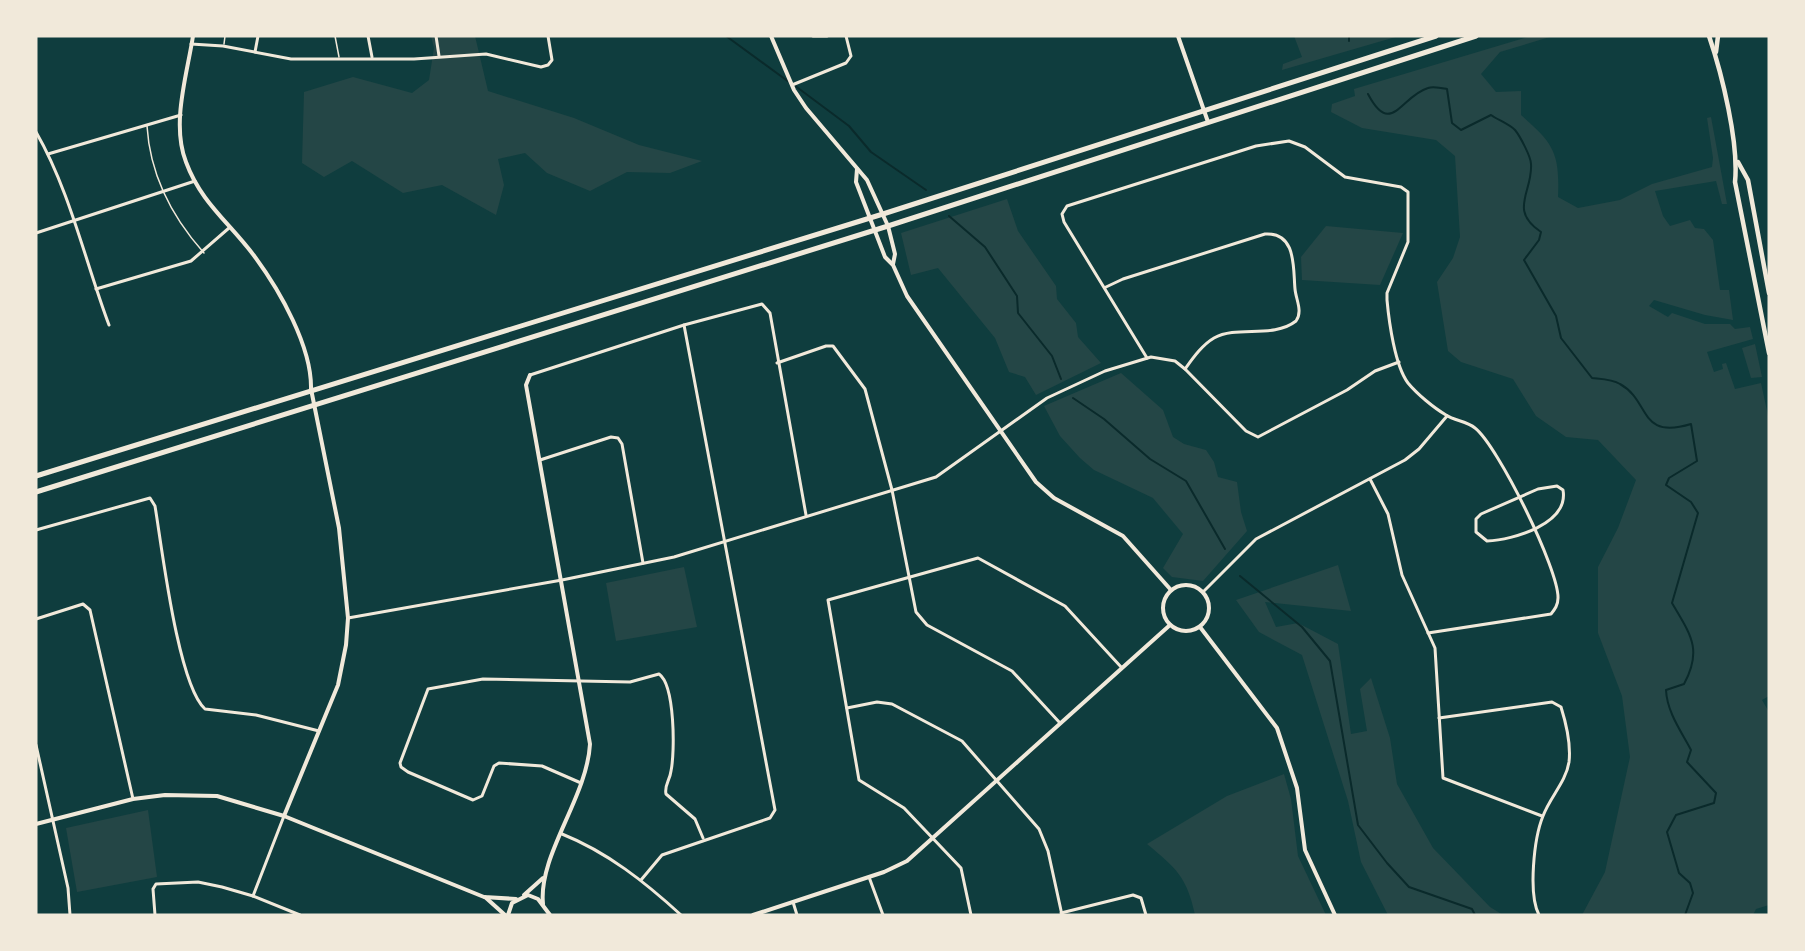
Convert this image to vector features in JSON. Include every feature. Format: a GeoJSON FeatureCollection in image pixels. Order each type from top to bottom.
{"type":"FeatureCollection","features":[{"type":"Feature","properties":{"kind":"main road"},"geometry":{"type":"LineString","coordinates":[[36,476],[311,389],[883,214],[1436,36]]}},
{"type":"Feature","properties":{"kind":"main road"},"geometry":{"type":"LineString","coordinates":[[36,492],[888,226],[1476,36]]}},
{"type":"Feature","properties":{"kind":"main road"},"geometry":{"type":"LineString","coordinates":[[1709,36],[1716,55],[1737,161],[1735,182],[1769,353]]}},
{"type":"Feature","properties":{"kind":"main road"},"geometry":{"type":"LineString","coordinates":[[1716,55],[1718,36]]}},
{"type":"Feature","properties":{"kind":"main road"},"geometry":{"type":"LineString","coordinates":[[1737,161],[1748,180],[1769,293]]}},
{"type":"Feature","properties":{"kind":"street"},"geometry":{"type":"LineString","coordinates":[[193,36],[181,115],[185,160],[204,200],[255,256],[290,313],[311,374],[311,389],[339,528],[348,618],[346,645],[338,685],[253,896]]}},
{"type":"Feature","properties":{"kind":"street"},"geometry":{"type":"LineString","coordinates":[[255,52],[258,36]]}},
{"type":"Feature","properties":{"kind":"street"},"geometry":{"type":"LineString","coordinates":[[368,36],[372,57]]}},
{"type":"Feature","properties":{"kind":"street"},"geometry":{"type":"LineString","coordinates":[[436,36],[439,56]]}},
{"type":"Feature","properties":{"kind":"street"},"geometry":{"type":"LineString","coordinates":[[191,44],[223,46],[291,59],[339,57],[414,59],[486,54],[541,67],[548,65],[552,60],[548,36]]}},
{"type":"Feature","properties":{"kind":"street"},"geometry":{"type":"LineString","coordinates":[[771,36],[792,85],[806,108],[867,180],[888,226],[895,254],[892,265]]}},
{"type":"Feature","properties":{"kind":"street"},"geometry":{"type":"LineString","coordinates":[[813,36],[827,36]]}},
{"type":"Feature","properties":{"kind":"street"},"geometry":{"type":"LineString","coordinates":[[792,85],[846,63],[851,56],[846,36]]}},
{"type":"Feature","properties":{"kind":"street"},"geometry":{"type":"LineString","coordinates":[[1178,36],[1208,122]]}},
{"type":"Feature","properties":{"kind":"street"},"geometry":{"type":"LineString","coordinates":[[48,154],[181,115]]}},
{"type":"Feature","properties":{"kind":"street"},"geometry":{"type":"LineString","coordinates":[[36,132],[48,154],[74,222],[109,325]]}},
{"type":"Feature","properties":{"kind":"street"},"geometry":{"type":"LineString","coordinates":[[1147,358],[1106,287],[1064,222],[1062,214],[1067,206],[1256,146],[1289,141],[1305,147],[1341,175],[1401,187],[1408,192],[1408,242],[1395,270],[1387,300],[1398,362],[1408,383],[1447,416],[1476,428],[1519,497],[1554,572],[1558,598],[1556,608],[1551,614],[1428,633]]}},
{"type":"Feature","properties":{"kind":"street"},"geometry":{"type":"LineString","coordinates":[[857,169],[856,182],[885,257],[892,265],[918,313],[1000,432],[1044,490],[1123,536],[1171,590]]}},
{"type":"Feature","properties":{"kind":"street"},"geometry":{"type":"LineString","coordinates":[[36,233],[195,181]]}},
{"type":"Feature","properties":{"kind":"street"},"geometry":{"type":"LineString","coordinates":[[96,289],[191,261],[204,253],[230,228]]}},
{"type":"Feature","properties":{"kind":"street"},"geometry":{"type":"LineString","coordinates":[[1106,287],[1123,279],[1265,234],[1276,236],[1287,244],[1295,262],[1295,289],[1300,312],[1298,320],[1273,330],[1217,336],[1204,346],[1185,369]]}},
{"type":"Feature","properties":{"kind":"street"},"geometry":{"type":"LineString","coordinates":[[548,915],[544,905],[543,878],[588,766],[590,744],[526,385],[530,375],[684,325],[762,304],[770,313],[777,363],[806,515]]}},
{"type":"Feature","properties":{"kind":"street"},"geometry":{"type":"LineString","coordinates":[[641,880],[662,855],[703,838],[770,818],[775,810],[684,325]]}},
{"type":"Feature","properties":{"kind":"street"},"geometry":{"type":"LineString","coordinates":[[777,363],[826,346],[836,348],[865,389],[892,490],[913,604],[922,620],[1012,671],[1060,723]]}},
{"type":"Feature","properties":{"kind":"street"},"geometry":{"type":"LineString","coordinates":[[348,618],[562,580],[674,557],[892,490],[944,473],[1047,398],[1105,371],[1147,358],[1162,357],[1185,369],[1246,431],[1258,437],[1307,412],[1375,371],[1398,362]]}},
{"type":"Feature","properties":{"kind":"street"},"geometry":{"type":"LineString","coordinates":[[1203,591],[1256,539],[1412,455],[1447,416]]}},
{"type":"Feature","properties":{"kind":"street"},"geometry":{"type":"LineString","coordinates":[[540,460],[611,437],[620,440],[643,563]]}},
{"type":"Feature","properties":{"kind":"street"},"geometry":{"type":"LineString","coordinates":[[1370,478],[1388,514],[1402,575],[1428,633],[1437,660],[1443,778],[1542,816]]}},
{"type":"Feature","properties":{"kind":"street"},"geometry":{"type":"LineString","coordinates":[[1557,486],[1563,490],[1565,499],[1559,512],[1534,529],[1530,532],[1486,541],[1476,532],[1476,519],[1481,514],[1519,497],[1557,486]]}},
{"type":"Feature","properties":{"kind":"street"},"geometry":{"type":"LineString","coordinates":[[36,530],[150,498],[155,506],[184,671],[199,704],[204,710],[256,715],[319,731]]}},
{"type":"Feature","properties":{"kind":"street"},"geometry":{"type":"LineString","coordinates":[[971,915],[961,868],[904,808],[859,780],[828,600],[978,558],[1065,606],[1122,668]]}},
{"type":"Feature","properties":{"kind":"street"},"geometry":{"type":"LineString","coordinates":[[1191,585],[1203,591],[1210,610],[1200,627],[1188,631],[1170,625],[1163,611],[1163,603],[1171,590],[1191,585]]}},
{"type":"Feature","properties":{"kind":"street"},"geometry":{"type":"LineString","coordinates":[[36,620],[83,604],[90,610],[133,799]]}},
{"type":"Feature","properties":{"kind":"street"},"geometry":{"type":"LineString","coordinates":[[753,915],[900,866],[1170,625]]}},
{"type":"Feature","properties":{"kind":"street"},"geometry":{"type":"LineString","coordinates":[[1200,627],[1277,728],[1297,788],[1305,850],[1335,915]]}},
{"type":"Feature","properties":{"kind":"street"},"geometry":{"type":"LineString","coordinates":[[582,783],[542,766],[498,763],[494,766],[482,796],[473,800],[408,772],[400,767],[400,763],[428,689],[483,679],[630,681],[659,674],[666,679],[673,743],[671,773],[665,790],[670,798],[695,819],[703,838]]}},
{"type":"Feature","properties":{"kind":"street"},"geometry":{"type":"LineString","coordinates":[[847,708],[877,702],[895,705],[962,741],[1034,822],[1048,851],[1062,914],[1133,895],[1141,898],[1146,915]]}},
{"type":"Feature","properties":{"kind":"street"},"geometry":{"type":"LineString","coordinates":[[1439,718],[1552,702],[1561,707],[1569,746],[1569,762],[1564,778],[1542,816],[1534,865],[1534,900],[1539,915]]}},
{"type":"Feature","properties":{"kind":"street"},"geometry":{"type":"LineString","coordinates":[[36,745],[68,888],[70,915]]}},
{"type":"Feature","properties":{"kind":"street"},"geometry":{"type":"LineString","coordinates":[[36,824],[133,799],[165,795],[216,796],[284,816],[484,897],[507,915],[516,899],[543,878]]}},
{"type":"Feature","properties":{"kind":"street"},"geometry":{"type":"LineString","coordinates":[[562,834],[603,854],[641,880],[681,915]]}},
{"type":"Feature","properties":{"kind":"street"},"geometry":{"type":"LineString","coordinates":[[869,877],[883,915]]}},
{"type":"Feature","properties":{"kind":"street"},"geometry":{"type":"LineString","coordinates":[[155,915],[153,889],[156,884],[198,882],[253,896],[300,915]]}},
{"type":"Feature","properties":{"kind":"street"},"geometry":{"type":"LineString","coordinates":[[522,896],[533,896],[544,905]]}},
{"type":"Feature","properties":{"kind":"street"},"geometry":{"type":"LineString","coordinates":[[484,897],[516,899]]}},
{"type":"Feature","properties":{"kind":"street"},"geometry":{"type":"LineString","coordinates":[[793,902],[796,915]]}},
{"type":"Feature","properties":{"kind":"lane"},"geometry":{"type":"LineString","coordinates":[[223,46],[225,36]]}},
{"type":"Feature","properties":{"kind":"lane"},"geometry":{"type":"LineString","coordinates":[[335,36],[339,57]]}},
{"type":"Feature","properties":{"kind":"lane"},"geometry":{"type":"LineString","coordinates":[[147,125],[148,146],[162,192],[204,253]]}},
{"type":"Feature","properties":{"kind":"shaded area"},"geometry":{"type":"Polygon","coordinates":[[[431,36],[475,36],[488,91],[574,118],[639,145],[702,161],[670,173],[627,172],[590,191],[547,173],[525,153],[498,159],[504,185],[496,215],[442,185],[403,193],[352,161],[324,177],[302,163],[304,92],[353,77],[412,93],[429,80],[434,48],[431,36]]]}},
{"type":"Feature","properties":{"kind":"shaded area"},"geometry":{"type":"Polygon","coordinates":[[[1294,36],[1399,36],[1282,70],[1283,64],[1302,57],[1294,36]]]}},
{"type":"Feature","properties":{"kind":"shaded area"},"geometry":{"type":"Polygon","coordinates":[[[1531,36],[1553,36],[1500,52],[1481,74],[1496,92],[1521,91],[1521,115],[1541,133],[1556,159],[1558,197],[1578,208],[1620,200],[1652,184],[1712,167],[1713,158],[1707,118],[1711,117],[1727,204],[1722,204],[1716,181],[1655,191],[1663,216],[1670,226],[1690,220],[1695,228],[1704,229],[1713,240],[1720,290],[1729,290],[1733,320],[1705,315],[1654,300],[1649,306],[1668,317],[1672,313],[1705,324],[1730,324],[1735,329],[1750,327],[1753,339],[1707,352],[1714,372],[1723,369],[1722,364],[1726,363],[1735,389],[1761,383],[1769,420],[1769,696],[1762,700],[1769,712],[1769,905],[1756,909],[1753,915],[1582,915],[1605,872],[1630,757],[1622,696],[1598,633],[1598,567],[1618,528],[1636,480],[1598,440],[1566,437],[1536,416],[1513,379],[1461,362],[1448,351],[1437,282],[1453,258],[1460,237],[1455,156],[1436,140],[1362,128],[1331,112],[1332,104],[1355,96],[1354,89],[1531,36]]]}},
{"type":"Feature","properties":{"kind":"shaded area"},"geometry":{"type":"Polygon","coordinates":[[[1007,199],[1018,231],[1056,286],[1057,299],[1076,323],[1078,337],[1101,363],[1036,395],[1025,377],[1009,372],[995,338],[938,268],[911,275],[901,233],[1007,199]]]}},
{"type":"Feature","properties":{"kind":"shaded area"},"geometry":{"type":"Polygon","coordinates":[[[1326,226],[1403,233],[1380,285],[1302,280],[1301,257],[1326,226]]]}},
{"type":"Feature","properties":{"kind":"shaded area"},"geometry":{"type":"Polygon","coordinates":[[[1755,344],[1762,377],[1751,378],[1742,348],[1755,344]]]}},
{"type":"Feature","properties":{"kind":"shaded area"},"geometry":{"type":"Polygon","coordinates":[[[1121,373],[1163,410],[1173,437],[1184,444],[1206,450],[1214,462],[1218,477],[1237,482],[1241,512],[1247,531],[1203,581],[1172,577],[1163,568],[1183,534],[1153,498],[1094,470],[1080,458],[1060,436],[1044,406],[1121,373]]]}},
{"type":"Feature","properties":{"kind":"shaded area"},"geometry":{"type":"Polygon","coordinates":[[[1338,565],[1351,611],[1265,602],[1276,627],[1298,623],[1338,644],[1351,734],[1367,731],[1360,689],[1371,678],[1390,738],[1397,784],[1433,848],[1490,907],[1503,915],[1388,915],[1361,862],[1348,801],[1302,655],[1259,632],[1236,600],[1338,565]]]}},
{"type":"Feature","properties":{"kind":"shaded area"},"geometry":{"type":"Polygon","coordinates":[[[684,567],[697,627],[616,641],[606,583],[684,567]]]}},
{"type":"Feature","properties":{"kind":"shaded area"},"geometry":{"type":"Polygon","coordinates":[[[1284,774],[1291,799],[1298,856],[1326,915],[1195,915],[1188,891],[1179,874],[1147,844],[1227,796],[1284,774]]]}},
{"type":"Feature","properties":{"kind":"shaded area"},"geometry":{"type":"Polygon","coordinates":[[[148,810],[157,877],[77,892],[66,828],[148,810]]]}},
{"type":"Feature","properties":{"kind":"waterway"},"geometry":{"type":"LineString","coordinates":[[726,36],[789,82]]}},
{"type":"Feature","properties":{"kind":"waterway"},"geometry":{"type":"LineString","coordinates":[[1349,36],[1349,41]]}},
{"type":"Feature","properties":{"kind":"waterway"},"geometry":{"type":"LineString","coordinates":[[794,85],[849,126],[871,152],[926,190]]}},
{"type":"Feature","properties":{"kind":"waterway"},"geometry":{"type":"LineString","coordinates":[[1368,94],[1376,107],[1383,113],[1390,114],[1428,88],[1447,89],[1452,123],[1461,130],[1491,115],[1515,130],[1525,147],[1531,164],[1531,174],[1524,200],[1526,216],[1531,224],[1541,232],[1539,240],[1524,260],[1556,316],[1561,338],[1592,378],[1610,380],[1630,391],[1653,423],[1662,427],[1674,428],[1691,424],[1697,461],[1669,478],[1666,485],[1691,502],[1698,513],[1672,603],[1689,633],[1693,661],[1684,684],[1666,690],[1672,714],[1691,750],[1687,762],[1716,793],[1714,803],[1676,815],[1667,832],[1679,873],[1690,883],[1693,893],[1685,915]]}},
{"type":"Feature","properties":{"kind":"waterway"},"geometry":{"type":"LineString","coordinates":[[949,216],[985,247],[1017,296],[1018,313],[1052,356],[1061,379]]}},
{"type":"Feature","properties":{"kind":"waterway"},"geometry":{"type":"LineString","coordinates":[[1073,398],[1104,419],[1150,459],[1186,481],[1225,549]]}},
{"type":"Feature","properties":{"kind":"waterway"},"geometry":{"type":"LineString","coordinates":[[1240,576],[1302,627],[1330,661],[1358,825],[1409,887],[1472,909],[1475,915]]}}]}
